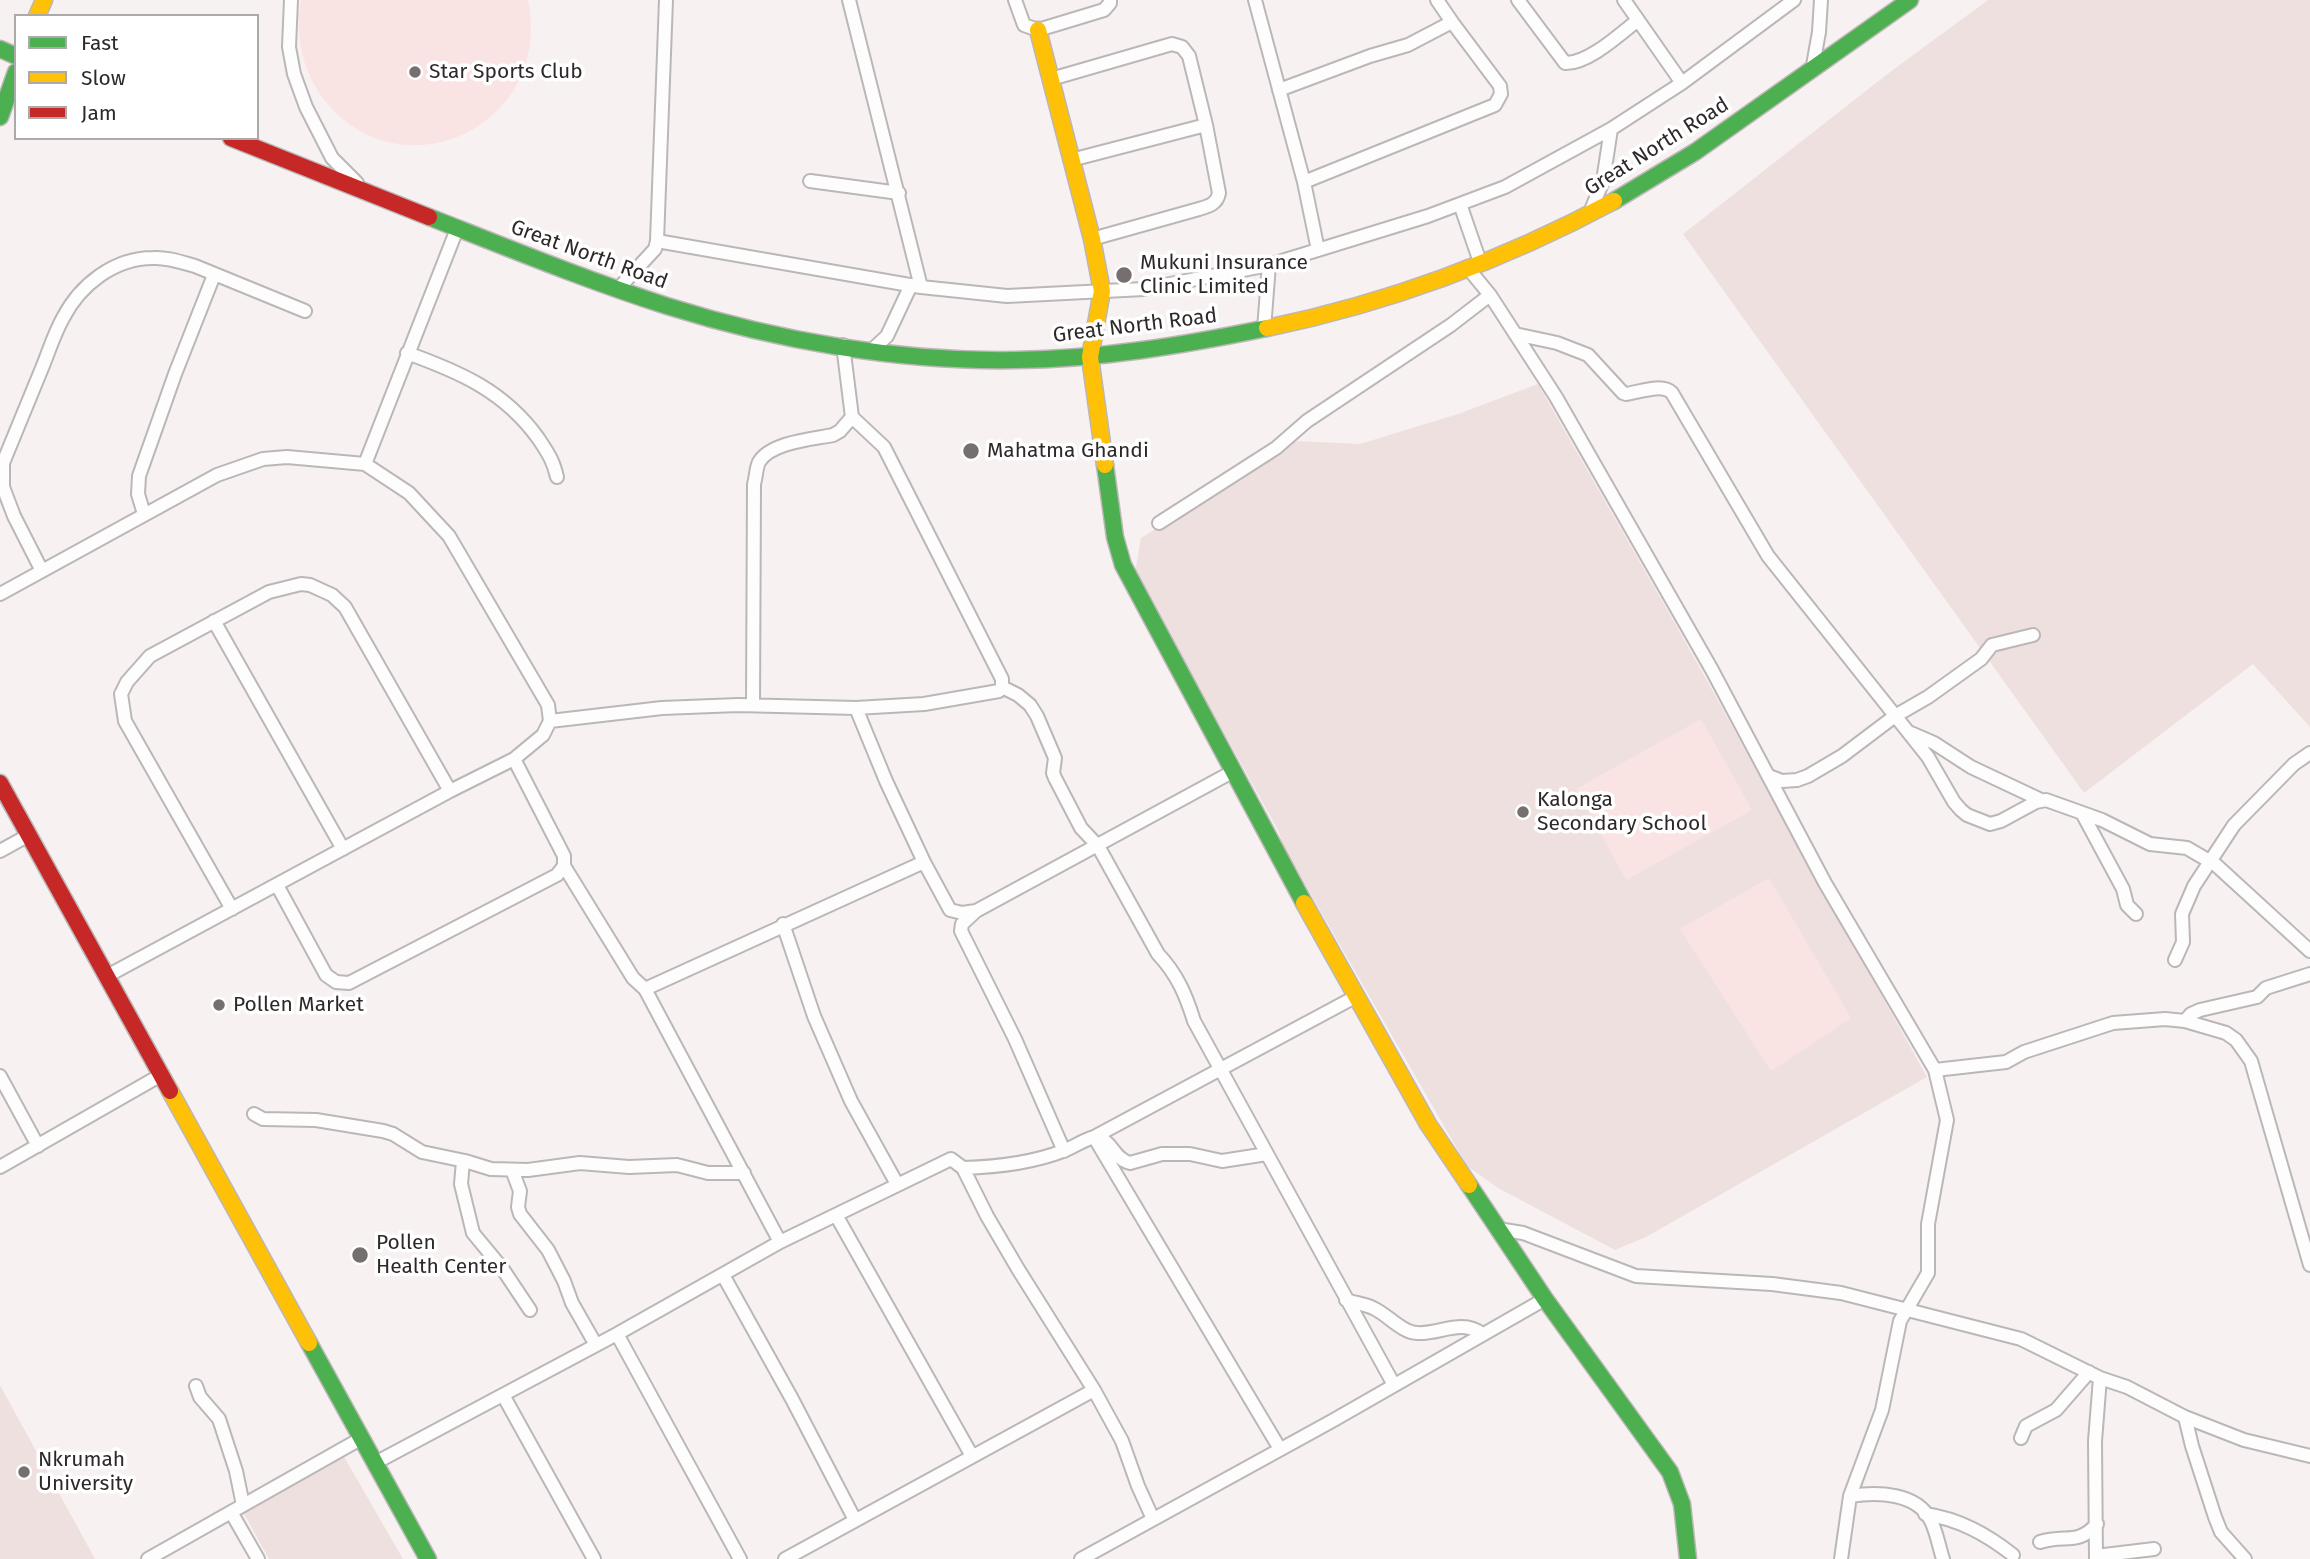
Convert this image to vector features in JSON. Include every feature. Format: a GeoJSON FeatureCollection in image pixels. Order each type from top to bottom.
{"type":"FeatureCollection","features":[{"type":"Feature","properties":{"kind":"main road","name":"Great North Road"},"geometry":{"type":"LineString","coordinates":[[236,140],[457,229],[618,289],[688,313],[743,327],[873,349],[993,360],[1090,357],[1264,330],[1348,309],[1419,286],[1536,240],[1643,185],[1687,158],[1910,0]]}},
{"type":"Feature","properties":{"kind":"main road"},"geometry":{"type":"LineString","coordinates":[[1038,30],[1092,239],[1102,290],[1090,357],[1118,550],[1123,565],[1232,772],[1428,1124],[1545,1299],[1670,1472],[1686,1517],[1688,1559]]}},
{"type":"Feature","properties":{"kind":"main road"},"geometry":{"type":"LineString","coordinates":[[0,117],[14,78]]}},
{"type":"Feature","properties":{"kind":"main road"},"geometry":{"type":"LineString","coordinates":[[0,783],[428,1559]]}},
{"type":"Feature","properties":{"kind":"street"},"geometry":{"type":"LineString","coordinates":[[291,0],[289,47],[291,66],[297,83],[332,158],[364,190]]}},
{"type":"Feature","properties":{"kind":"street"},"geometry":{"type":"LineString","coordinates":[[618,289],[654,249],[657,241],[666,0]]}},
{"type":"Feature","properties":{"kind":"street"},"geometry":{"type":"LineString","coordinates":[[849,0],[899,193],[916,286],[887,336],[873,349]]}},
{"type":"Feature","properties":{"kind":"street"},"geometry":{"type":"LineString","coordinates":[[1015,0],[1024,25],[1038,30],[1104,10],[1110,0]]}},
{"type":"Feature","properties":{"kind":"street"},"geometry":{"type":"LineString","coordinates":[[1304,182],[1495,105],[1501,94],[1500,86],[1437,0]]}},
{"type":"Feature","properties":{"kind":"street"},"geometry":{"type":"LineString","coordinates":[[1518,0],[1565,63],[1575,64],[1591,55],[1638,20]]}},
{"type":"Feature","properties":{"kind":"street"},"geometry":{"type":"LineString","coordinates":[[1624,0],[1682,83]]}},
{"type":"Feature","properties":{"kind":"street"},"geometry":{"type":"LineString","coordinates":[[657,241],[916,286],[1007,296],[1143,289],[1269,265],[1428,216],[1504,187],[1611,129],[1682,83],[1794,0]]}},
{"type":"Feature","properties":{"kind":"street"},"geometry":{"type":"LineString","coordinates":[[1812,71],[1821,20],[1821,0]]}},
{"type":"Feature","properties":{"kind":"street"},"geometry":{"type":"LineString","coordinates":[[1882,20],[1884,0]]}},
{"type":"Feature","properties":{"kind":"street"},"geometry":{"type":"LineString","coordinates":[[1260,2],[1318,250]]}},
{"type":"Feature","properties":{"kind":"street"},"geometry":{"type":"LineString","coordinates":[[1279,90],[1370,56],[1408,45],[1452,22]]}},
{"type":"Feature","properties":{"kind":"street"},"geometry":{"type":"LineString","coordinates":[[1051,79],[1172,44],[1182,47],[1189,56],[1219,193],[1214,204],[1092,239]]}},
{"type":"Feature","properties":{"kind":"street"},"geometry":{"type":"LineString","coordinates":[[1071,160],[1206,125]]}},
{"type":"Feature","properties":{"kind":"street"},"geometry":{"type":"LineString","coordinates":[[1589,213],[1604,181],[1611,129]]}},
{"type":"Feature","properties":{"kind":"street"},"geometry":{"type":"LineString","coordinates":[[810,181],[899,193]]}},
{"type":"Feature","properties":{"kind":"street"},"geometry":{"type":"LineString","coordinates":[[1460,204],[1474,265],[1490,295],[1556,397],[1712,670],[1825,883],[1935,1070],[1947,1120],[1928,1224],[1928,1273],[1900,1321],[1882,1410],[1850,1496],[1841,1559]]}},
{"type":"Feature","properties":{"kind":"street"},"geometry":{"type":"LineString","coordinates":[[365,464],[457,229]]}},
{"type":"Feature","properties":{"kind":"street"},"geometry":{"type":"LineString","coordinates":[[42,570],[4,487],[3,463],[63,317],[97,276],[126,262],[156,257],[195,266],[305,312]]}},
{"type":"Feature","properties":{"kind":"street"},"geometry":{"type":"LineString","coordinates":[[1264,330],[1269,265]]}},
{"type":"Feature","properties":{"kind":"street"},"geometry":{"type":"LineString","coordinates":[[144,514],[138,494],[139,476],[214,275]]}},
{"type":"Feature","properties":{"kind":"street"},"geometry":{"type":"LineString","coordinates":[[1158,523],[1276,447],[1307,421],[1441,332],[1490,295]]}},
{"type":"Feature","properties":{"kind":"street"},"geometry":{"type":"LineString","coordinates":[[1515,334],[1557,343],[1588,355],[1623,393],[1669,389],[1768,556],[1928,757],[1954,803],[1967,815],[1990,824],[2040,800]]}},
{"type":"Feature","properties":{"kind":"street"},"geometry":{"type":"LineString","coordinates":[[843,345],[852,417],[884,447],[1000,674],[1002,687]]}},
{"type":"Feature","properties":{"kind":"street"},"geometry":{"type":"LineString","coordinates":[[407,353],[447,367],[477,382],[503,400],[527,423],[553,461],[557,477]]}},
{"type":"Feature","properties":{"kind":"street"},"geometry":{"type":"LineString","coordinates":[[753,705],[754,484],[759,462],[782,446],[834,435],[852,417]]}},
{"type":"Feature","properties":{"kind":"street"},"geometry":{"type":"LineString","coordinates":[[0,594],[217,475],[263,458],[287,457],[365,464],[409,493],[449,536],[548,705],[550,721],[543,734],[514,759],[107,976]]}},
{"type":"Feature","properties":{"kind":"street"},"geometry":{"type":"LineString","coordinates":[[232,909],[125,720],[121,694],[127,682],[150,656],[214,621],[269,592],[301,584],[332,595],[345,607],[450,791]]}},
{"type":"Feature","properties":{"kind":"street"},"geometry":{"type":"LineString","coordinates":[[214,621],[343,849]]}},
{"type":"Feature","properties":{"kind":"street"},"geometry":{"type":"LineString","coordinates":[[1769,776],[1782,781],[1808,776],[1842,756],[1895,716],[1928,697],[1981,659],[1992,645],[2034,635]]}},
{"type":"Feature","properties":{"kind":"street"},"geometry":{"type":"LineString","coordinates":[[550,721],[662,708],[753,705],[856,708],[924,704],[999,691],[1002,687]]}},
{"type":"Feature","properties":{"kind":"street"},"geometry":{"type":"LineString","coordinates":[[1002,687],[1018,695],[1030,705],[1037,716],[1055,758],[1055,778],[1081,828],[1098,846],[1158,954],[1171,967],[1188,998],[1194,1021],[1394,1385]]}},
{"type":"Feature","properties":{"kind":"street"},"geometry":{"type":"LineString","coordinates":[[856,708],[886,780],[1015,1039],[1064,1151]]}},
{"type":"Feature","properties":{"kind":"street"},"geometry":{"type":"LineString","coordinates":[[1906,730],[1934,743],[1971,767],[2040,800],[2102,820],[2150,844],[2187,848],[2211,863],[2310,951]]}},
{"type":"Feature","properties":{"kind":"street"},"geometry":{"type":"LineString","coordinates":[[2175,960],[2183,942],[2182,914],[2194,887],[2241,818],[2294,764],[2310,752]]}},
{"type":"Feature","properties":{"kind":"street"},"geometry":{"type":"LineString","coordinates":[[514,759],[564,856],[564,866],[633,978],[645,989],[780,1242]]}},
{"type":"Feature","properties":{"kind":"street"},"geometry":{"type":"LineString","coordinates":[[960,928],[976,911],[1232,772]]}},
{"type":"Feature","properties":{"kind":"street"},"geometry":{"type":"LineString","coordinates":[[2082,813],[2123,889],[2127,905],[2136,914]]}},
{"type":"Feature","properties":{"kind":"street"},"geometry":{"type":"LineString","coordinates":[[0,851],[29,835]]}},
{"type":"Feature","properties":{"kind":"street"},"geometry":{"type":"LineString","coordinates":[[645,989],[925,862]]}},
{"type":"Feature","properties":{"kind":"street"},"geometry":{"type":"LineString","coordinates":[[277,885],[326,975],[336,982],[349,983],[557,875],[564,866]]}},
{"type":"Feature","properties":{"kind":"street"},"geometry":{"type":"LineString","coordinates":[[950,910],[962,913],[976,911]]}},
{"type":"Feature","properties":{"kind":"street"},"geometry":{"type":"LineString","coordinates":[[783,925],[814,1016],[851,1101],[897,1184]]}},
{"type":"Feature","properties":{"kind":"street"},"geometry":{"type":"LineString","coordinates":[[2185,1021],[2200,1010],[2257,997],[2266,988],[2310,974]]}},
{"type":"Feature","properties":{"kind":"street"},"geometry":{"type":"LineString","coordinates":[[963,1168],[993,1167],[1064,1151],[1355,997]]}},
{"type":"Feature","properties":{"kind":"street"},"geometry":{"type":"LineString","coordinates":[[1935,1070],[2006,1062],[2024,1052],[2113,1023],[2165,1019],[2185,1021],[2226,1032],[2236,1040],[2251,1061],[2310,1265]]}},
{"type":"Feature","properties":{"kind":"street"},"geometry":{"type":"LineString","coordinates":[[0,1167],[161,1075]]}},
{"type":"Feature","properties":{"kind":"street"},"geometry":{"type":"LineString","coordinates":[[0,1076],[38,1146]]}},
{"type":"Feature","properties":{"kind":"street"},"geometry":{"type":"LineString","coordinates":[[254,1114],[263,1119],[316,1120],[383,1130],[422,1152],[491,1169],[528,1170],[580,1163],[629,1167],[677,1166],[708,1173],[744,1173]]}},
{"type":"Feature","properties":{"kind":"street"},"geometry":{"type":"LineString","coordinates":[[1094,1137],[1106,1141],[1116,1157],[1130,1163],[1162,1154],[1190,1154],[1222,1161],[1266,1154]]}},
{"type":"Feature","properties":{"kind":"street"},"geometry":{"type":"LineString","coordinates":[[1094,1137],[1280,1449]]}},
{"type":"Feature","properties":{"kind":"street"},"geometry":{"type":"LineString","coordinates":[[375,1463],[617,1334],[780,1242],[951,1159],[963,1168],[1018,1269],[1094,1390],[1122,1441],[1153,1519]]}},
{"type":"Feature","properties":{"kind":"street"},"geometry":{"type":"LineString","coordinates":[[463,1161],[461,1184],[473,1233],[502,1268],[530,1310]]}},
{"type":"Feature","properties":{"kind":"street"},"geometry":{"type":"LineString","coordinates":[[512,1170],[520,1191],[520,1214],[548,1250],[572,1304],[596,1345]]}},
{"type":"Feature","properties":{"kind":"street"},"geometry":{"type":"LineString","coordinates":[[836,1215],[972,1456]]}},
{"type":"Feature","properties":{"kind":"street"},"geometry":{"type":"LineString","coordinates":[[1498,1229],[1523,1233],[1636,1276],[1772,1284],[1840,1293],[2021,1339],[2094,1375],[2127,1387],[2185,1417],[2244,1440],[2310,1456]]}},
{"type":"Feature","properties":{"kind":"street"},"geometry":{"type":"LineString","coordinates":[[723,1275],[855,1520]]}},
{"type":"Feature","properties":{"kind":"street"},"geometry":{"type":"LineString","coordinates":[[1081,1559],[1545,1299]]}},
{"type":"Feature","properties":{"kind":"street"},"geometry":{"type":"LineString","coordinates":[[1346,1300],[1376,1309],[1409,1331],[1417,1333],[1458,1327],[1482,1334]]}},
{"type":"Feature","properties":{"kind":"street"},"geometry":{"type":"LineString","coordinates":[[617,1334],[740,1559]]}},
{"type":"Feature","properties":{"kind":"street"},"geometry":{"type":"LineString","coordinates":[[2021,1438],[2026,1426],[2056,1410],[2094,1375]]}},
{"type":"Feature","properties":{"kind":"street"},"geometry":{"type":"LineString","coordinates":[[2094,1375],[2096,1558],[2154,1549]]}},
{"type":"Feature","properties":{"kind":"street"},"geometry":{"type":"LineString","coordinates":[[196,1386],[200,1397],[219,1419],[236,1471],[243,1505]]}},
{"type":"Feature","properties":{"kind":"street"},"geometry":{"type":"LineString","coordinates":[[785,1559],[1094,1390]]}},
{"type":"Feature","properties":{"kind":"street"},"geometry":{"type":"LineString","coordinates":[[503,1395],[594,1559]]}},
{"type":"Feature","properties":{"kind":"street"},"geometry":{"type":"LineString","coordinates":[[2185,1417],[2221,1532],[2245,1559]]}},
{"type":"Feature","properties":{"kind":"street"},"geometry":{"type":"LineString","coordinates":[[148,1559],[362,1438]]}},
{"type":"Feature","properties":{"kind":"street"},"geometry":{"type":"LineString","coordinates":[[1850,1496],[1875,1493],[1900,1498],[1916,1506],[1930,1518],[1943,1559]]}},
{"type":"Feature","properties":{"kind":"street"},"geometry":{"type":"LineString","coordinates":[[231,1512],[258,1559]]}},
{"type":"Feature","properties":{"kind":"street"},"geometry":{"type":"LineString","coordinates":[[1925,1514],[1942,1516],[1979,1531],[2013,1555]]}},
{"type":"Feature","properties":{"kind":"street"},"geometry":{"type":"LineString","coordinates":[[2040,1542],[2057,1538],[2081,1538],[2097,1524]]}},
{"type":"Feature","properties":{"kind":"shaded area","name":"Star Sports Club"},"geometry":{"type":"Polygon","coordinates":[[[301,0],[528,0],[531,34],[525,67],[515,88],[499,109],[479,125],[464,134],[430,144],[398,144],[368,135],[342,118],[321,95],[306,66],[299,34],[301,0]]]}},
{"type":"Feature","properties":{"kind":"shaded area"},"geometry":{"type":"Polygon","coordinates":[[[1988,0],[2310,0],[2310,727],[2253,664],[2084,793],[1683,234],[1890,72],[1988,0]]]}},
{"type":"Feature","properties":{"kind":"shaded area","name":"Kalonga Secondary School"},"geometry":{"type":"Polygon","coordinates":[[[1538,384],[1676,625],[1927,1077],[1646,1237],[1615,1250],[1498,1188],[1467,1166],[1283,846],[1278,830],[1135,573],[1141,538],[1297,441],[1360,444],[1458,414],[1538,384]]]}},
{"type":"Feature","properties":{"kind":"shaded area"},"geometry":{"type":"Polygon","coordinates":[[[1701,719],[1752,810],[1626,880],[1576,789],[1701,719]]]}},
{"type":"Feature","properties":{"kind":"shaded area"},"geometry":{"type":"Polygon","coordinates":[[[1769,878],[1851,1018],[1771,1071],[1680,929],[1769,878]]]}},
{"type":"Feature","properties":{"kind":"shaded area","name":"Nkrumah University"},"geometry":{"type":"Polygon","coordinates":[[[0,1385],[95,1559],[0,1559],[0,1385]]]}},
{"type":"Feature","properties":{"kind":"shaded area"},"geometry":{"type":"Polygon","coordinates":[[[343,1455],[403,1559],[269,1559],[242,1510],[343,1455]]]}},
{"type":"Feature","properties":{"kind":"traffic: fast"},"geometry":{"type":"LineString","coordinates":[[1614,201],[1695,152],[1910,0]]}},
{"type":"Feature","properties":{"kind":"traffic: fast"},"geometry":{"type":"LineString","coordinates":[[0,49],[14,55]]}},
{"type":"Feature","properties":{"kind":"traffic: fast"},"geometry":{"type":"LineString","coordinates":[[0,117],[14,78]]}},
{"type":"Feature","properties":{"kind":"traffic: fast"},"geometry":{"type":"LineString","coordinates":[[429,217],[577,275],[667,306],[795,339],[883,353],[972,360],[1080,357],[1174,345],[1267,328]]}},
{"type":"Feature","properties":{"kind":"traffic: fast"},"geometry":{"type":"LineString","coordinates":[[1105,465],[1115,537],[1123,565],[1304,903]]}},
{"type":"Feature","properties":{"kind":"traffic: fast"},"geometry":{"type":"LineString","coordinates":[[1469,1185],[1545,1299],[1670,1472],[1682,1504],[1688,1559]]}},
{"type":"Feature","properties":{"kind":"traffic: fast"},"geometry":{"type":"LineString","coordinates":[[309,1343],[428,1559]]}},
{"type":"Feature","properties":{"kind":"traffic: slow"},"geometry":{"type":"LineString","coordinates":[[38,14],[44,0]]}},
{"type":"Feature","properties":{"kind":"traffic: slow"},"geometry":{"type":"LineString","coordinates":[[1038,30],[1092,239],[1102,291],[1090,357],[1105,465]]}},
{"type":"Feature","properties":{"kind":"traffic: slow"},"geometry":{"type":"LineString","coordinates":[[1267,328],[1357,306],[1445,277],[1531,242],[1614,201]]}},
{"type":"Feature","properties":{"kind":"traffic: slow"},"geometry":{"type":"LineString","coordinates":[[1304,903],[1428,1124],[1469,1185]]}},
{"type":"Feature","properties":{"kind":"traffic: slow"},"geometry":{"type":"LineString","coordinates":[[170,1091],[309,1343]]}},
{"type":"Feature","properties":{"kind":"traffic: jam"},"geometry":{"type":"LineString","coordinates":[[236,140],[429,217]]}},
{"type":"Feature","properties":{"kind":"traffic: jam"},"geometry":{"type":"LineString","coordinates":[[0,783],[170,1091]]}},
{"type":"Feature","properties":{"kind":"place","name":"Star Sports Club"},"geometry":{"type":"Point","coordinates":[415,72]}},
{"type":"Feature","properties":{"kind":"place","name":"Mukuni Insurance Clinic Limited"},"geometry":{"type":"Point","coordinates":[1124,275]}},
{"type":"Feature","properties":{"kind":"place","name":"Mahatma Ghandi"},"geometry":{"type":"Point","coordinates":[971,451]}},
{"type":"Feature","properties":{"kind":"place","name":"Kalonga Secondary School"},"geometry":{"type":"Point","coordinates":[1523,812]}},
{"type":"Feature","properties":{"kind":"place","name":"Pollen Market"},"geometry":{"type":"Point","coordinates":[219,1005]}},
{"type":"Feature","properties":{"kind":"place","name":"Pollen Health Center"},"geometry":{"type":"Point","coordinates":[360,1255]}},
{"type":"Feature","properties":{"kind":"place","name":"Nkrumah University"},"geometry":{"type":"Point","coordinates":[24,1472]}}]}
